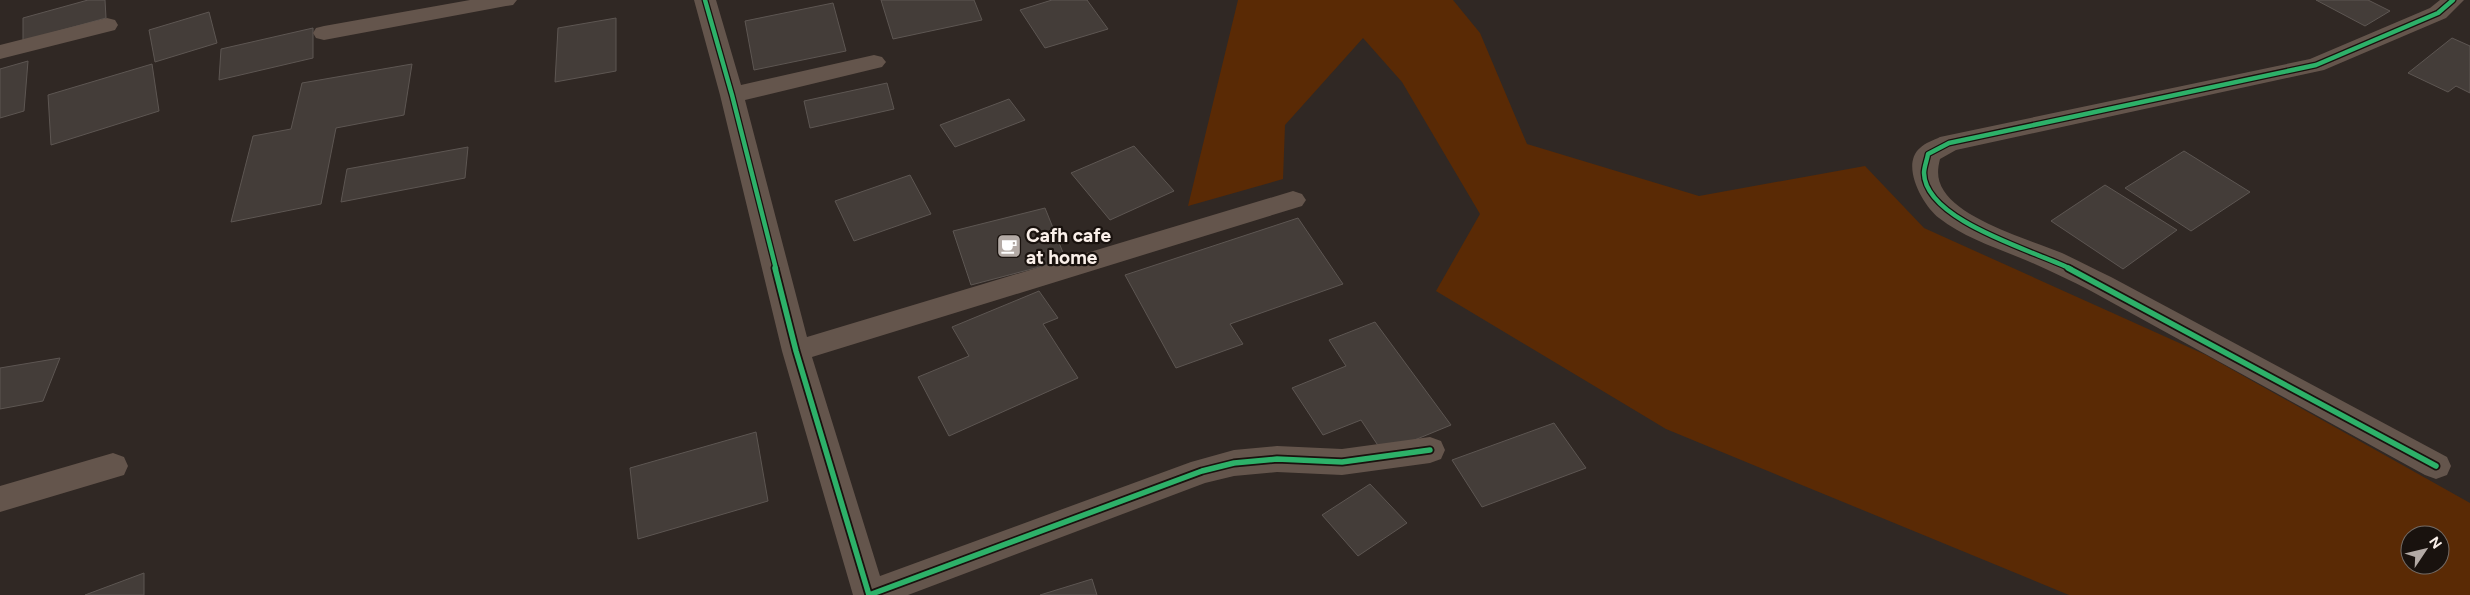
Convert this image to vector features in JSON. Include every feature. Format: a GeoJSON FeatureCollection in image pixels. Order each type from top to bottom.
{"type":"FeatureCollection","features":[{"type":"Feature","properties":{"kind":"street"},"geometry":{"type":"LineString","coordinates":[[705,0],[732,95],[796,350],[869,595],[1210,469],[1234,462],[1268,460],[1342,462],[1430,450]]}},
{"type":"Feature","properties":{"kind":"street"},"geometry":{"type":"LineString","coordinates":[[2436,466],[2101,284],[2054,261],[1972,227],[1947,212],[1933,196],[1924,174],[1928,154],[1949,143],[2316,65],[2438,13],[2454,0]]}},
{"type":"Feature","properties":{"kind":"street"},"geometry":{"type":"LineString","coordinates":[[0,52],[107,25]]}},
{"type":"Feature","properties":{"kind":"street"},"geometry":{"type":"LineString","coordinates":[[732,95],[874,62]]}},
{"type":"Feature","properties":{"kind":"street"},"geometry":{"type":"LineString","coordinates":[[796,350],[1293,200]]}},
{"type":"Feature","properties":{"kind":"street"},"geometry":{"type":"LineString","coordinates":[[0,499],[113,466]]}},
{"type":"Feature","properties":{"kind":"lane"},"geometry":{"type":"LineString","coordinates":[[324,33],[506,0]]}},
{"type":"Feature","properties":{"kind":"shaded area"},"geometry":{"type":"Polygon","coordinates":[[[1238,0],[1453,0],[1480,33],[1527,144],[1699,196],[1865,166],[1924,228],[2206,355],[2470,503],[2470,595],[2069,595],[1666,429],[1436,291],[1480,214],[1402,82],[1363,38],[1285,125],[1283,179],[1188,206],[1238,0]]]}},
{"type":"Feature","properties":{"kind":"building"},"geometry":{"type":"Polygon","coordinates":[[[88,0],[105,0],[106,18],[23,41],[23,18],[88,0]]]}},
{"type":"Feature","properties":{"kind":"building"},"geometry":{"type":"Polygon","coordinates":[[[881,0],[974,0],[982,20],[893,39],[881,0]]]}},
{"type":"Feature","properties":{"kind":"building"},"geometry":{"type":"Polygon","coordinates":[[[1052,0],[1087,0],[1108,29],[1045,48],[1020,10],[1052,0]]]}},
{"type":"Feature","properties":{"kind":"building"},"geometry":{"type":"Polygon","coordinates":[[[2316,0],[2368,0],[2390,11],[2365,26],[2316,0]]]}},
{"type":"Feature","properties":{"kind":"building"},"geometry":{"type":"Polygon","coordinates":[[[833,3],[846,51],[754,70],[745,21],[833,3]]]}},
{"type":"Feature","properties":{"kind":"building"},"geometry":{"type":"Polygon","coordinates":[[[209,12],[217,43],[155,62],[149,30],[209,12]]]}},
{"type":"Feature","properties":{"kind":"building"},"geometry":{"type":"Polygon","coordinates":[[[616,18],[616,71],[555,82],[558,28],[616,18]]]}},
{"type":"Feature","properties":{"kind":"building"},"geometry":{"type":"Polygon","coordinates":[[[313,28],[313,58],[219,80],[221,49],[313,28]]]}},
{"type":"Feature","properties":{"kind":"building"},"geometry":{"type":"Polygon","coordinates":[[[2452,38],[2470,46],[2470,93],[2456,86],[2448,92],[2408,73],[2452,38]]]}},
{"type":"Feature","properties":{"kind":"building"},"geometry":{"type":"Polygon","coordinates":[[[28,61],[24,111],[0,118],[0,69],[28,61]]]}},
{"type":"Feature","properties":{"kind":"building"},"geometry":{"type":"Polygon","coordinates":[[[152,64],[159,111],[51,145],[48,95],[152,64]]]}},
{"type":"Feature","properties":{"kind":"building"},"geometry":{"type":"Polygon","coordinates":[[[412,64],[404,115],[336,128],[321,204],[231,222],[253,136],[291,129],[302,83],[412,64]]]}},
{"type":"Feature","properties":{"kind":"building"},"geometry":{"type":"Polygon","coordinates":[[[887,83],[894,109],[810,128],[804,101],[887,83]]]}},
{"type":"Feature","properties":{"kind":"building"},"geometry":{"type":"Polygon","coordinates":[[[1009,99],[1025,120],[955,147],[940,125],[1009,99]]]}},
{"type":"Feature","properties":{"kind":"building"},"geometry":{"type":"Polygon","coordinates":[[[1134,146],[1174,191],[1110,220],[1071,173],[1134,146]]]}},
{"type":"Feature","properties":{"kind":"building"},"geometry":{"type":"Polygon","coordinates":[[[468,147],[465,178],[341,202],[347,169],[468,147]]]}},
{"type":"Feature","properties":{"kind":"building"},"geometry":{"type":"Polygon","coordinates":[[[2184,151],[2250,192],[2191,231],[2125,188],[2184,151]]]}},
{"type":"Feature","properties":{"kind":"building"},"geometry":{"type":"Polygon","coordinates":[[[910,175],[931,214],[854,241],[835,201],[910,175]]]}},
{"type":"Feature","properties":{"kind":"building"},"geometry":{"type":"Polygon","coordinates":[[[2105,185],[2177,230],[2123,269],[2051,221],[2105,185]]]}},
{"type":"Feature","properties":{"kind":"building","name":"Cafh cafe at home"},"geometry":{"type":"Polygon","coordinates":[[[1045,208],[1066,260],[971,285],[953,231],[1045,208]]]}},
{"type":"Feature","properties":{"kind":"building"},"geometry":{"type":"Polygon","coordinates":[[[1298,218],[1343,284],[1230,324],[1243,344],[1176,368],[1125,275],[1298,218]]]}},
{"type":"Feature","properties":{"kind":"building"},"geometry":{"type":"Polygon","coordinates":[[[1039,291],[1058,318],[1043,324],[1078,378],[949,436],[918,377],[969,356],[952,327],[1039,291]]]}},
{"type":"Feature","properties":{"kind":"building"},"geometry":{"type":"Polygon","coordinates":[[[1375,322],[1451,425],[1383,453],[1361,420],[1323,435],[1292,388],[1346,366],[1329,340],[1375,322]]]}},
{"type":"Feature","properties":{"kind":"building"},"geometry":{"type":"Polygon","coordinates":[[[60,358],[43,401],[0,409],[0,368],[60,358]]]}},
{"type":"Feature","properties":{"kind":"building"},"geometry":{"type":"Polygon","coordinates":[[[1554,423],[1586,468],[1482,507],[1452,460],[1554,423]]]}},
{"type":"Feature","properties":{"kind":"building"},"geometry":{"type":"Polygon","coordinates":[[[756,432],[768,501],[638,539],[630,468],[756,432]]]}},
{"type":"Feature","properties":{"kind":"building"},"geometry":{"type":"Polygon","coordinates":[[[1370,484],[1407,523],[1358,556],[1322,515],[1370,484]]]}},
{"type":"Feature","properties":{"kind":"building"},"geometry":{"type":"Polygon","coordinates":[[[144,573],[144,595],[85,595],[144,573]]]}},
{"type":"Feature","properties":{"kind":"building"},"geometry":{"type":"Polygon","coordinates":[[[1092,579],[1097,595],[1040,595],[1092,579]]]}},
{"type":"Feature","properties":{"kind":"cycle path"},"geometry":{"type":"LineString","coordinates":[[705,0],[732,95],[796,351],[869,595]]}},
{"type":"Feature","properties":{"kind":"cycle path"},"geometry":{"type":"LineString","coordinates":[[2436,466],[2101,284],[2054,261],[1972,227],[1947,211],[1933,196],[1924,174],[1928,154],[1949,143],[2316,65],[2438,13],[2453,0]]}},
{"type":"Feature","properties":{"kind":"cycle path"},"geometry":{"type":"LineString","coordinates":[[869,595],[1202,471],[1234,463],[1277,459],[1342,462],[1430,450]]}},
{"type":"Feature","properties":{"kind":"place","name":"Cafh cafe at home"},"geometry":{"type":"Point","coordinates":[1009,246]}}]}
